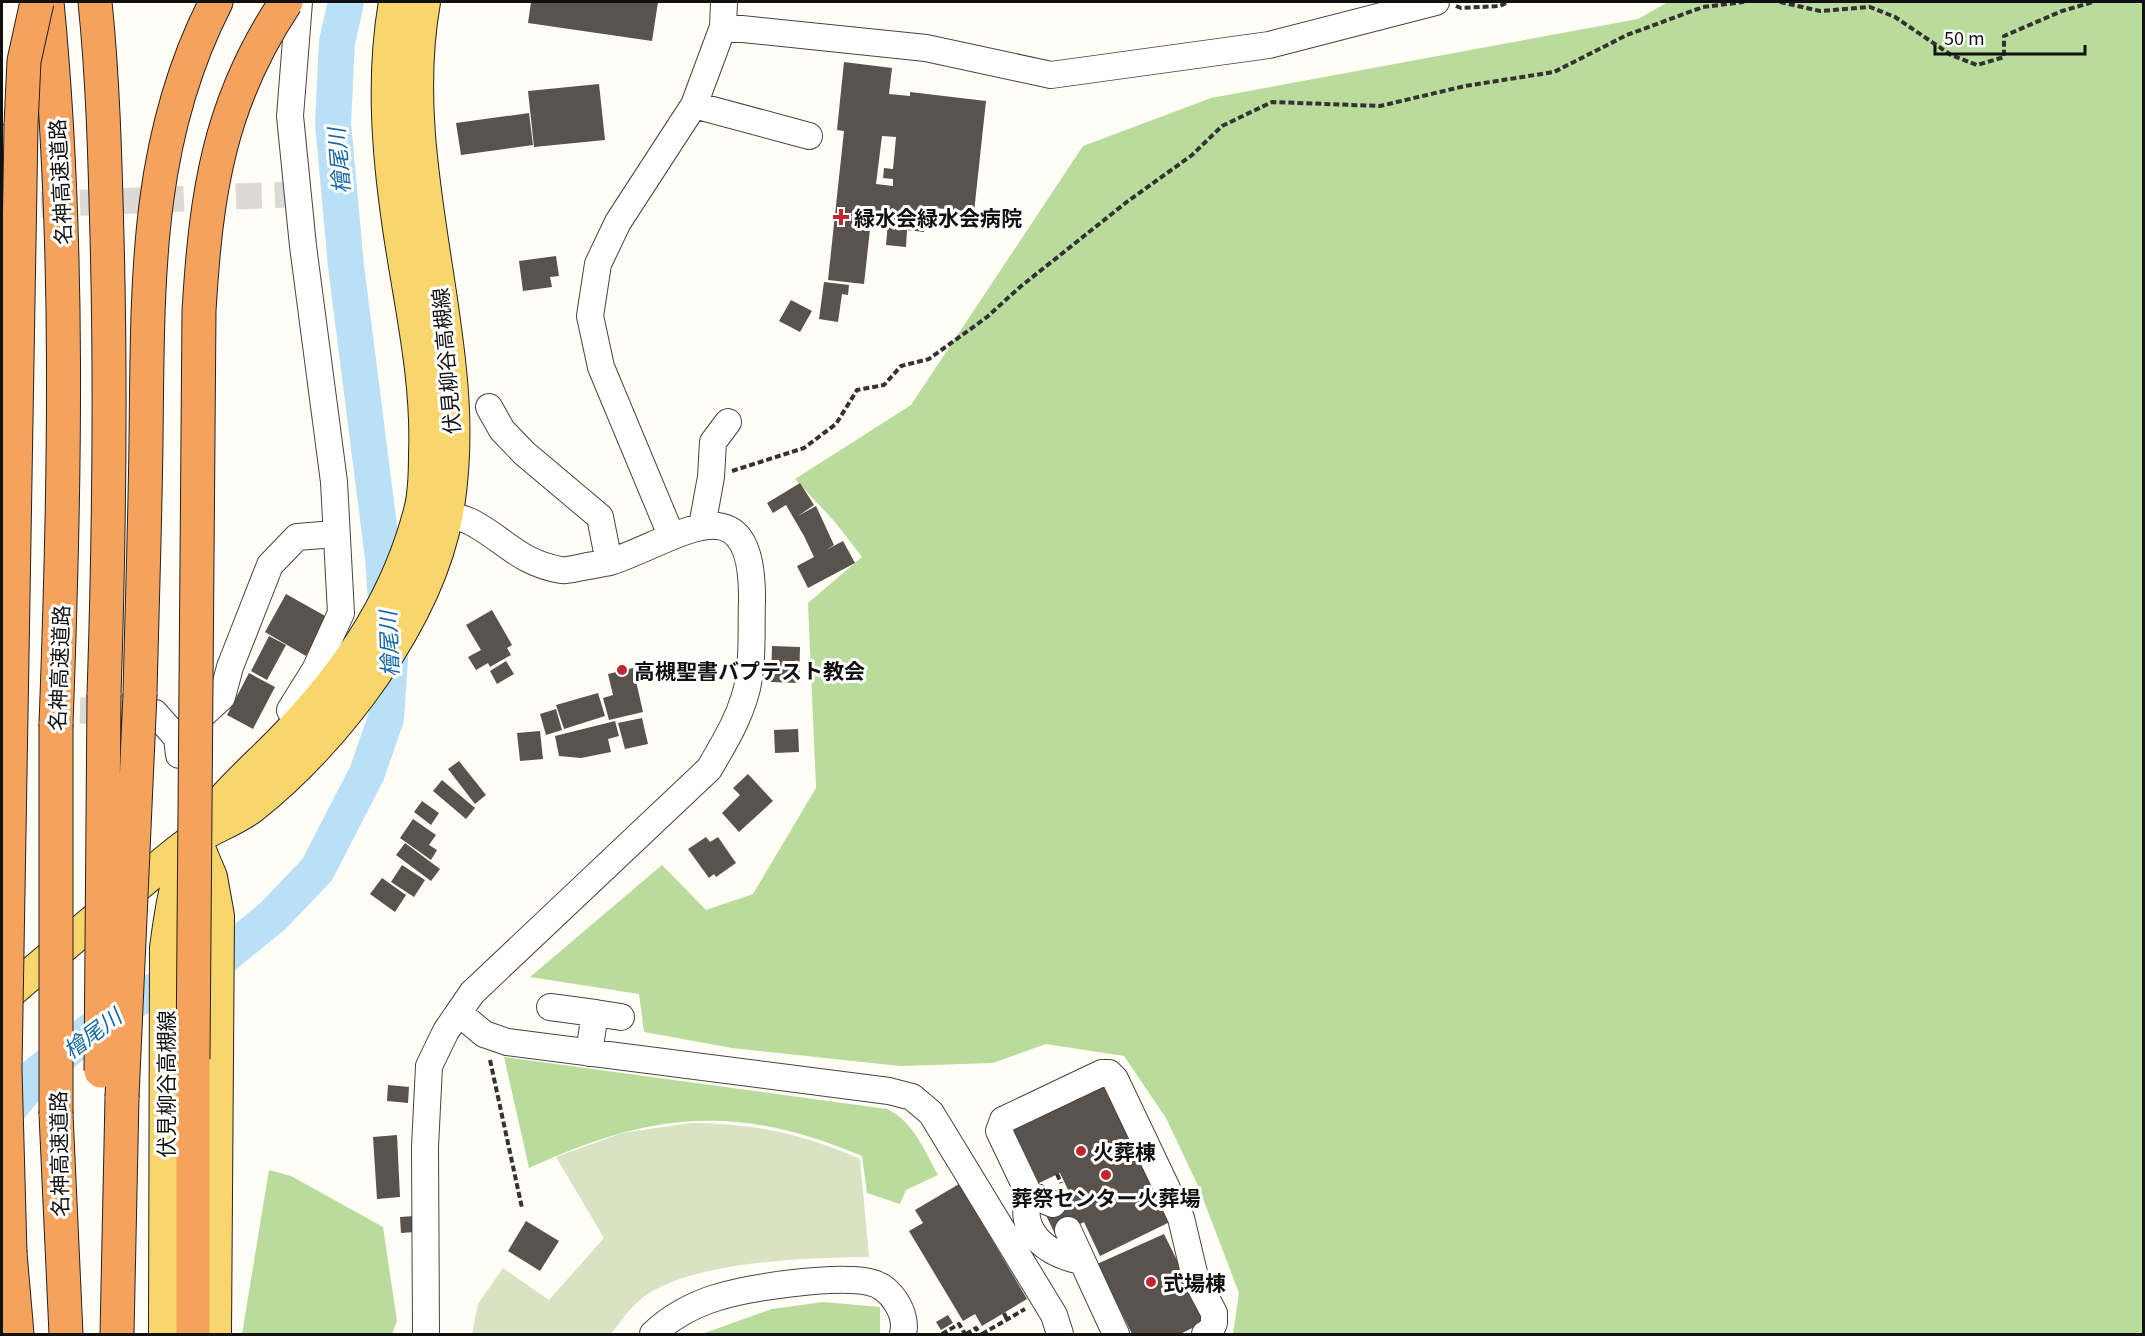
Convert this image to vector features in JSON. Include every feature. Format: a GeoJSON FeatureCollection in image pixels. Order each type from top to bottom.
{"type":"FeatureCollection","features":[{"type":"Feature","properties":{"kind":"highway"},"geometry":{"type":"LineString","coordinates":[[17,1335],[10,1253],[5,1069],[21,125],[24,61],[37,2]]}},
{"type":"Feature","properties":{"kind":"highway","name":"名神高速道路"},"geometry":{"type":"LineString","coordinates":[[47,2],[61,190],[64,346],[63,514],[56,724],[56,1114],[66,1335]]}},
{"type":"Feature","properties":{"kind":"highway"},"geometry":{"type":"LineString","coordinates":[[95,2],[106,185],[110,339],[110,510],[104,695],[117,1335]]}},
{"type":"Feature","properties":{"kind":"highway"},"geometry":{"type":"LineString","coordinates":[[111,1335],[105,1261],[112,1097],[148,703],[148,341],[152,244],[165,137],[178,87],[196,41],[216,2]]}},
{"type":"Feature","properties":{"kind":"highway"},"geometry":{"type":"LineString","coordinates":[[193,1335],[193,1059],[200,311],[204,233],[213,173],[225,122],[246,71],[286,2]]}},
{"type":"Feature","properties":{"kind":"main road","name":"伏見柳谷高槻線"},"geometry":{"type":"LineString","coordinates":[[165,1335],[166,948],[173,891],[195,839],[230,790],[297,725],[326,692],[376,620],[410,543],[434,511],[427,414],[388,136],[387,62],[395,2]]}},
{"type":"Feature","properties":{"kind":"main road","name":"伏見柳谷高槻線"},"geometry":{"type":"LineString","coordinates":[[2,999],[87,925],[195,839],[250,809],[298,767],[331,732],[364,690],[394,643],[420,592],[434,511],[454,421],[450,370],[418,145],[417,75],[424,2]]}},
{"type":"Feature","properties":{"kind":"main road"},"geometry":{"type":"LineString","coordinates":[[195,839],[211,877],[218,916],[215,1335]]}},
{"type":"Feature","properties":{"kind":"street"},"geometry":{"type":"LineString","coordinates":[[297,725],[291,710],[315,670],[341,613],[334,482],[303,246],[290,116],[299,2]]}},
{"type":"Feature","properties":{"kind":"street"},"geometry":{"type":"LineString","coordinates":[[671,535],[601,367],[590,316],[598,264],[618,222],[694,105],[723,14],[926,48],[1051,75],[1269,45],[1445,3]]}},
{"type":"Feature","properties":{"kind":"street"},"geometry":{"type":"LineString","coordinates":[[694,105],[809,136]]}},
{"type":"Feature","properties":{"kind":"street"},"geometry":{"type":"LineString","coordinates":[[2,138],[12,250],[17,354],[12,525],[2,587]]}},
{"type":"Feature","properties":{"kind":"street"},"geometry":{"type":"LineString","coordinates":[[489,407],[502,430],[524,453],[600,517],[609,562]]}},
{"type":"Feature","properties":{"kind":"street"},"geometry":{"type":"LineString","coordinates":[[702,526],[711,477],[713,442],[728,422]]}},
{"type":"Feature","properties":{"kind":"street"},"geometry":{"type":"LineString","coordinates":[[426,1335],[425,1147],[429,1066],[446,1030],[472,993],[491,972],[671,808],[709,770],[730,734],[749,679],[752,595],[749,556],[743,542],[732,530],[716,526],[702,526],[671,535],[609,562],[562,570],[523,559],[472,522],[434,511]]}},
{"type":"Feature","properties":{"kind":"street"},"geometry":{"type":"LineString","coordinates":[[177,738],[222,697],[230,667],[270,566],[297,537],[335,534]]}},
{"type":"Feature","properties":{"kind":"street"},"geometry":{"type":"LineString","coordinates":[[148,703],[177,738],[181,809],[195,839]]}},
{"type":"Feature","properties":{"kind":"street"},"geometry":{"type":"LineString","coordinates":[[550,1007],[621,1017]]}},
{"type":"Feature","properties":{"kind":"street"},"geometry":{"type":"LineString","coordinates":[[459,1013],[484,1034],[507,1042],[890,1091],[912,1097],[931,1113],[1054,1315],[1060,1335]]}},
{"type":"Feature","properties":{"kind":"street"},"geometry":{"type":"LineString","coordinates":[[589,1053],[595,1013]]}},
{"type":"Feature","properties":{"kind":"street"},"geometry":{"type":"LineString","coordinates":[[1081,1261],[1061,1257],[1043,1248],[1026,1218],[1029,1194],[1012,1163],[999,1131],[1000,1124],[1003,1120],[1102,1073],[1109,1073],[1114,1079],[1181,1218],[1195,1277],[1214,1313],[1214,1323],[1205,1335]]}},
{"type":"Feature","properties":{"kind":"street"},"geometry":{"type":"LineString","coordinates":[[1029,1194],[1053,1204]]}},
{"type":"Feature","properties":{"kind":"street"},"geometry":{"type":"LineString","coordinates":[[1068,1230],[1116,1335]]}},
{"type":"Feature","properties":{"kind":"street"},"geometry":{"type":"LineString","coordinates":[[653,1335],[685,1311],[716,1298],[774,1287],[837,1281],[871,1282],[885,1290],[897,1302],[902,1315],[903,1335]]}},
{"type":"Feature","properties":{"kind":"path"},"geometry":{"type":"LineString","coordinates":[[1445,3],[1461,8],[1500,6],[1508,2]]}},
{"type":"Feature","properties":{"kind":"path"},"geometry":{"type":"LineString","coordinates":[[711,477],[804,448],[836,424],[856,390],[884,385],[901,366],[929,359],[987,317],[1020,287],[1128,201],[1192,155],[1222,126],[1272,102],[1380,106],[1465,86],[1554,72],[1627,35],[1703,7],[1744,2]]}},
{"type":"Feature","properties":{"kind":"path"},"geometry":{"type":"LineString","coordinates":[[1780,2],[1820,11],[1870,8],[1894,17],[1951,55],[1977,64],[2004,57],[2004,36],[2062,11],[2093,2]]}},
{"type":"Feature","properties":{"kind":"path"},"geometry":{"type":"LineString","coordinates":[[489,1057],[522,1208]]}},
{"type":"Feature","properties":{"kind":"path"},"geometry":{"type":"LineString","coordinates":[[942,1335],[959,1324],[966,1335],[976,1328],[981,1335],[1033,1304]]}},
{"type":"Feature","properties":{"kind":"path"},"geometry":{"type":"LineString","coordinates":[[1004,1313],[1007,1320]]}},
{"type":"Feature","properties":{"kind":"green space"},"geometry":{"type":"Polygon","coordinates":[[[1668,2],[2143,2],[2143,1334],[1233,1334],[1239,1293],[1199,1188],[1166,1118],[1124,1056],[1046,1044],[993,1063],[900,1066],[732,1048],[644,1032],[639,994],[530,977],[662,865],[706,910],[753,894],[816,788],[808,603],[862,557],[835,522],[795,479],[911,405],[1083,146],[1211,98],[1638,19],[1668,2]]]}},
{"type":"Feature","properties":{"kind":"green space"},"geometry":{"type":"Polygon","coordinates":[[[504,1057],[887,1109],[911,1129],[938,1175],[906,1190],[900,1204],[867,1193],[862,1156],[817,1139],[774,1128],[733,1122],[694,1121],[655,1126],[615,1135],[573,1149],[529,1168],[504,1057]]]}},
{"type":"Feature","properties":{"kind":"green space"},"geometry":{"type":"Polygon","coordinates":[[[691,1123],[735,1125],[778,1132],[819,1143],[860,1159],[869,1257],[783,1260],[719,1269],[689,1276],[662,1286],[641,1299],[611,1334],[472,1334],[478,1304],[503,1268],[549,1300],[604,1238],[556,1157],[622,1133],[691,1123]]]}},
{"type":"Feature","properties":{"kind":"green space"},"geometry":{"type":"Polygon","coordinates":[[[269,1170],[291,1176],[383,1227],[397,1321],[392,1334],[242,1334],[269,1170]]]}},
{"type":"Feature","properties":{"kind":"green space"},"geometry":{"type":"Polygon","coordinates":[[[823,1302],[880,1307],[880,1334],[702,1334],[772,1309],[823,1302]]]}},
{"type":"Feature","properties":{"kind":"building"},"geometry":{"type":"Polygon","coordinates":[[[531,2],[658,2],[652,41],[528,23],[531,2]]]}},
{"type":"Feature","properties":{"kind":"building"},"geometry":{"type":"Polygon","coordinates":[[[844,62],[892,68],[889,94],[910,96],[910,92],[986,101],[974,212],[926,207],[924,232],[907,230],[906,247],[886,245],[888,223],[871,220],[864,284],[828,280],[844,131],[837,130],[844,62]],[[882,136],[876,184],[893,186],[893,179],[883,178],[884,168],[893,169],[896,137],[882,136]]]}},
{"type":"Feature","properties":{"kind":"building"},"geometry":{"type":"Polygon","coordinates":[[[599,84],[605,140],[534,147],[528,91],[599,84]]]}},
{"type":"Feature","properties":{"kind":"building"},"geometry":{"type":"Polygon","coordinates":[[[529,113],[533,145],[461,155],[456,123],[529,113]]]}},
{"type":"Feature","properties":{"kind":"building"},"geometry":{"type":"Polygon","coordinates":[[[556,256],[559,276],[550,277],[552,287],[523,291],[519,261],[556,256]]]}},
{"type":"Feature","properties":{"kind":"building"},"geometry":{"type":"Polygon","coordinates":[[[824,282],[849,285],[848,295],[842,294],[838,322],[819,319],[824,282]]]}},
{"type":"Feature","properties":{"kind":"building"},"geometry":{"type":"Polygon","coordinates":[[[791,300],[812,311],[800,332],[779,321],[791,300]]]}},
{"type":"Feature","properties":{"kind":"building"},"geometry":{"type":"Polygon","coordinates":[[[800,483],[814,505],[798,516],[816,506],[834,545],[826,550],[843,541],[855,563],[808,588],[797,566],[814,557],[804,536],[786,505],[773,513],[767,503],[800,483]]]}},
{"type":"Feature","properties":{"kind":"building"},"geometry":{"type":"Polygon","coordinates":[[[286,594],[327,617],[306,656],[265,632],[286,594]]]}},
{"type":"Feature","properties":{"kind":"building"},"geometry":{"type":"Polygon","coordinates":[[[492,610],[512,645],[507,648],[511,655],[490,667],[488,663],[476,670],[468,657],[481,650],[466,625],[492,610]]]}},
{"type":"Feature","properties":{"kind":"building"},"geometry":{"type":"Polygon","coordinates":[[[269,636],[286,645],[267,680],[251,671],[269,636]]]}},
{"type":"Feature","properties":{"kind":"building"},"geometry":{"type":"Polygon","coordinates":[[[772,646],[800,647],[799,683],[771,682],[772,646]]]}},
{"type":"Feature","properties":{"kind":"building"},"geometry":{"type":"Polygon","coordinates":[[[506,661],[514,674],[497,684],[490,671],[506,661]]]}},
{"type":"Feature","properties":{"kind":"building"},"geometry":{"type":"Polygon","coordinates":[[[633,668],[643,712],[609,720],[603,698],[613,695],[608,674],[633,668]]]}},
{"type":"Feature","properties":{"kind":"building"},"geometry":{"type":"Polygon","coordinates":[[[249,673],[275,687],[253,729],[227,715],[249,673]]]}},
{"type":"Feature","properties":{"kind":"building"},"geometry":{"type":"Polygon","coordinates":[[[598,693],[605,716],[564,729],[556,705],[598,693]]]}},
{"type":"Feature","properties":{"kind":"building"},"geometry":{"type":"Polygon","coordinates":[[[556,709],[562,730],[546,735],[540,714],[556,709]]]}},
{"type":"Feature","properties":{"kind":"building"},"geometry":{"type":"Polygon","coordinates":[[[642,718],[648,744],[625,749],[618,723],[642,718]]]}},
{"type":"Feature","properties":{"kind":"building"},"geometry":{"type":"Polygon","coordinates":[[[615,721],[619,736],[608,739],[611,752],[581,758],[559,756],[555,736],[615,721]]]}},
{"type":"Feature","properties":{"kind":"building"},"geometry":{"type":"Polygon","coordinates":[[[798,729],[799,752],[775,753],[774,730],[798,729]]]}},
{"type":"Feature","properties":{"kind":"building"},"geometry":{"type":"Polygon","coordinates":[[[540,731],[543,759],[520,761],[517,733],[540,731]]]}},
{"type":"Feature","properties":{"kind":"building"},"geometry":{"type":"Polygon","coordinates":[[[459,761],[486,795],[475,804],[448,769],[459,761]]]}},
{"type":"Feature","properties":{"kind":"building"},"geometry":{"type":"Polygon","coordinates":[[[748,774],[773,801],[739,832],[722,813],[740,795],[733,788],[748,774]]]}},
{"type":"Feature","properties":{"kind":"building"},"geometry":{"type":"Polygon","coordinates":[[[442,780],[475,808],[466,819],[433,791],[442,780]]]}},
{"type":"Feature","properties":{"kind":"building"},"geometry":{"type":"Polygon","coordinates":[[[422,801],[439,813],[431,825],[414,812],[422,801]]]}},
{"type":"Feature","properties":{"kind":"building"},"geometry":{"type":"Polygon","coordinates":[[[413,819],[436,835],[429,845],[437,850],[431,860],[400,838],[413,819]]]}},
{"type":"Feature","properties":{"kind":"building"},"geometry":{"type":"Polygon","coordinates":[[[706,837],[710,842],[718,837],[736,863],[716,877],[714,874],[709,878],[688,849],[706,837]]]}},
{"type":"Feature","properties":{"kind":"building"},"geometry":{"type":"Polygon","coordinates":[[[405,843],[440,869],[431,881],[396,855],[405,843]]]}},
{"type":"Feature","properties":{"kind":"building"},"geometry":{"type":"Polygon","coordinates":[[[402,865],[425,880],[414,897],[391,882],[402,865]]]}},
{"type":"Feature","properties":{"kind":"building"},"geometry":{"type":"Polygon","coordinates":[[[382,878],[406,895],[395,912],[370,894],[382,878]]]}},
{"type":"Feature","properties":{"kind":"building","name":"火葬棟"},"geometry":{"type":"Polygon","coordinates":[[[1107,1084],[1174,1220],[1100,1256],[1084,1222],[1056,1236],[1043,1209],[1071,1196],[1060,1173],[1039,1183],[1013,1129],[1107,1084]]]}},
{"type":"Feature","properties":{"kind":"building"},"geometry":{"type":"Polygon","coordinates":[[[388,1085],[409,1087],[408,1103],[387,1101],[388,1085]]]}},
{"type":"Feature","properties":{"kind":"building"},"geometry":{"type":"Polygon","coordinates":[[[397,1135],[400,1197],[377,1199],[373,1137],[397,1135]]]}},
{"type":"Feature","properties":{"kind":"building"},"geometry":{"type":"Polygon","coordinates":[[[959,1184],[1027,1299],[982,1326],[975,1314],[963,1321],[909,1231],[923,1223],[915,1210],[959,1184]]]}},
{"type":"Feature","properties":{"kind":"building"},"geometry":{"type":"Polygon","coordinates":[[[414,1216],[415,1232],[401,1233],[400,1217],[414,1216]]]}},
{"type":"Feature","properties":{"kind":"building"},"geometry":{"type":"Polygon","coordinates":[[[526,1221],[559,1241],[540,1271],[508,1251],[526,1221]]]}},
{"type":"Feature","properties":{"kind":"building","name":"式場棟"},"geometry":{"type":"Polygon","coordinates":[[[1164,1234],[1207,1321],[1180,1334],[1132,1334],[1097,1264],[1164,1234]]]}},
{"type":"Feature","properties":{"kind":"building"},"geometry":{"type":"Polygon","coordinates":[[[948,1315],[953,1323],[941,1330],[936,1322],[948,1315]]]}},
{"type":"Feature","properties":{"kind":"waterway","name":"檜尾川"},"geometry":{"type":"LineString","coordinates":[[2,1117],[31,1079],[103,1021],[138,998],[213,965],[273,916],[317,870],[367,773],[386,718],[390,659],[383,558],[346,266],[333,123],[337,42],[346,2]]}},
{"type":"Feature","properties":{"kind":"tunnel"},"geometry":{"type":"LineString","coordinates":[[2,206],[298,194]]}},
{"type":"Feature","properties":{"kind":"tunnel"},"geometry":{"type":"LineString","coordinates":[[2,708],[155,713]]}},
{"type":"Feature","properties":{"kind":"place","name":"緑水会緑水会病院"},"geometry":{"type":"Point","coordinates":[841,217]}},
{"type":"Feature","properties":{"kind":"place","name":"高槻聖書バプテスト教会"},"geometry":{"type":"Point","coordinates":[622,670]}},
{"type":"Feature","properties":{"kind":"place","name":"火葬棟"},"geometry":{"type":"Point","coordinates":[1081,1151]}},
{"type":"Feature","properties":{"kind":"place","name":"葬祭センター火葬場"},"geometry":{"type":"Point","coordinates":[1106,1175]}},
{"type":"Feature","properties":{"kind":"place","name":"式場棟"},"geometry":{"type":"Point","coordinates":[1151,1282]}}]}
